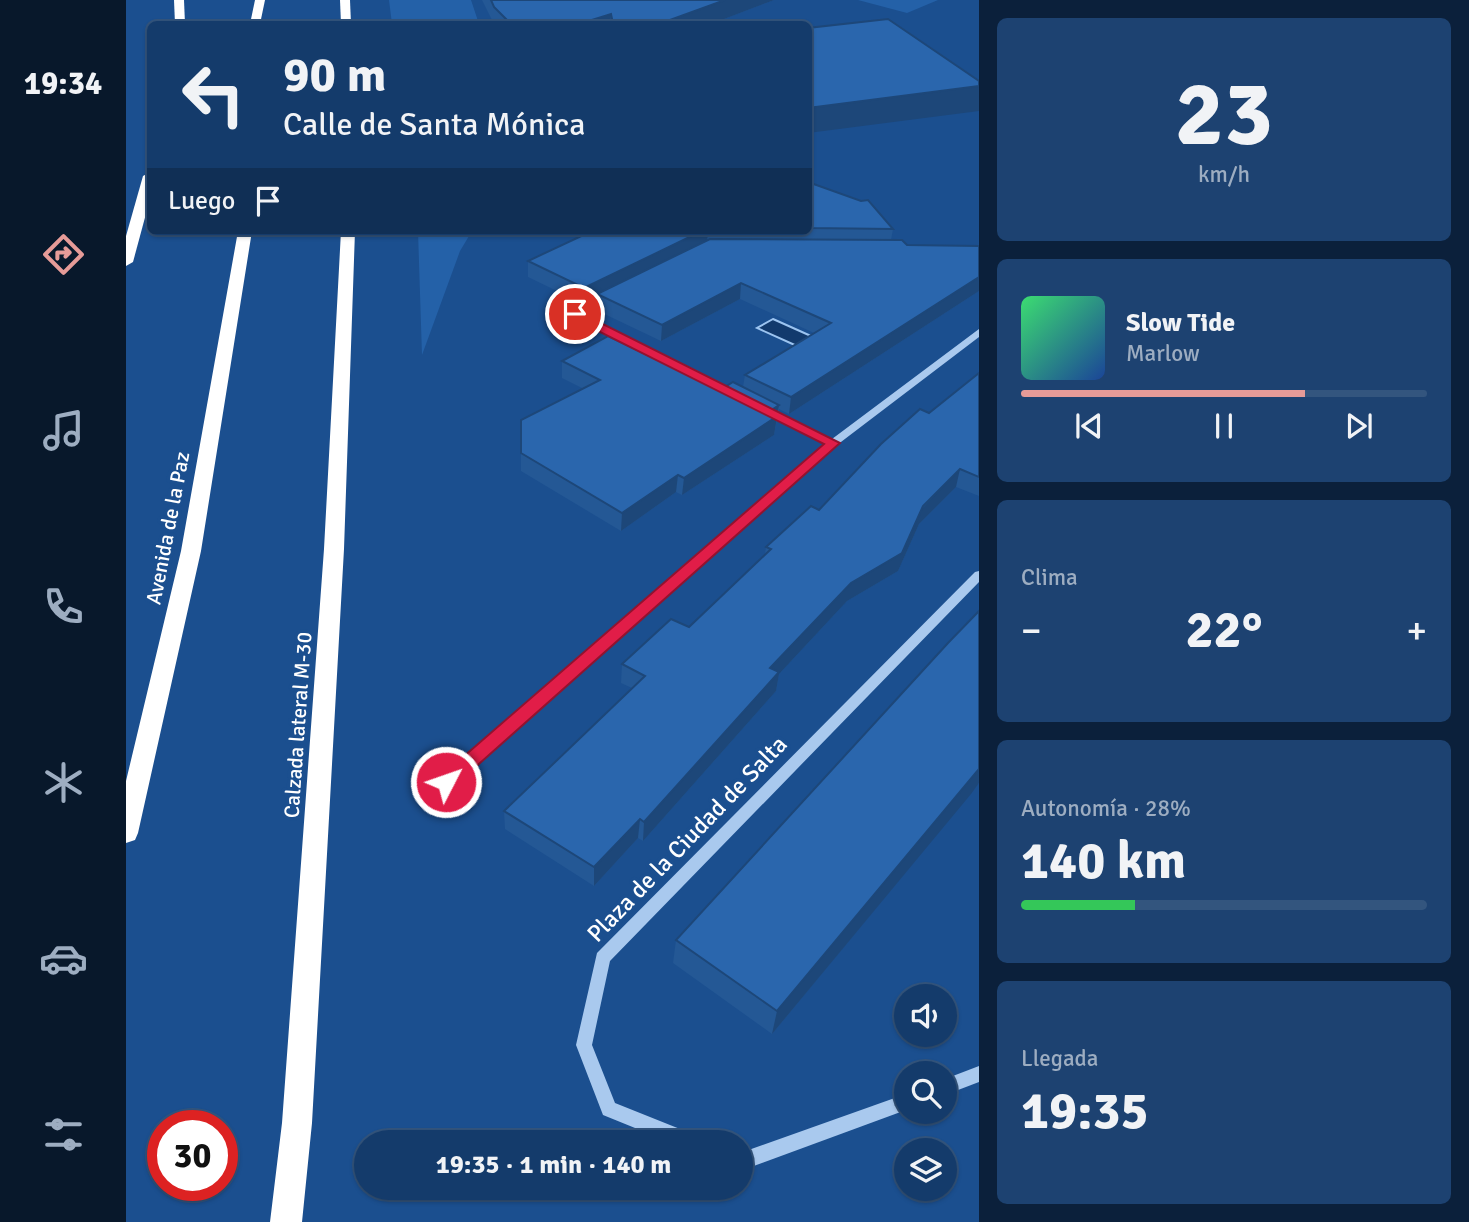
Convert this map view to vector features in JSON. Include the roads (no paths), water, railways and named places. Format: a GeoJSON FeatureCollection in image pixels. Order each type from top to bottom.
{"type":"FeatureCollection","features":[{"type":"Feature","properties":{"kind":"highway"},"geometry":{"type":"LineString","coordinates":[[180,0],[180,21]]}},
{"type":"Feature","properties":{"kind":"highway"},"geometry":{"type":"LineString","coordinates":[[256,21],[260,0]]}},
{"type":"Feature","properties":{"kind":"highway"},"geometry":{"type":"LineString","coordinates":[[345,0],[346,21]]}},
{"type":"Feature","properties":{"kind":"highway"},"geometry":{"type":"LineString","coordinates":[[246,12],[248,21]]}},
{"type":"Feature","properties":{"kind":"highway"},"geometry":{"type":"LineString","coordinates":[[126,262],[147,187]]}},
{"type":"Feature","properties":{"kind":"highway","name":"Avenida de la Paz"},"geometry":{"type":"LineString","coordinates":[[126,833],[191,551],[244,235]]}},
{"type":"Feature","properties":{"kind":"highway","name":"Calzada lateral M-30"},"geometry":{"type":"LineString","coordinates":[[286,1222],[297,1123],[334,549],[348,235]]}},
{"type":"Feature","properties":{"kind":"street"},"geometry":{"type":"LineString","coordinates":[[616,295],[575,314],[833,443]]}},
{"type":"Feature","properties":{"kind":"street"},"geometry":{"type":"LineString","coordinates":[[446,782],[833,443],[979,332]]}},
{"type":"Feature","properties":{"kind":"street","name":"Plaza de la Ciudad de Salta"},"geometry":{"type":"LineString","coordinates":[[662,1130],[609,1109],[584,1045],[603,958],[979,575]]}},
{"type":"Feature","properties":{"kind":"street"},"geometry":{"type":"LineString","coordinates":[[957,1082],[979,1074]]}},
{"type":"Feature","properties":{"kind":"street"},"geometry":{"type":"LineString","coordinates":[[753,1157],[894,1106]]}}]}
